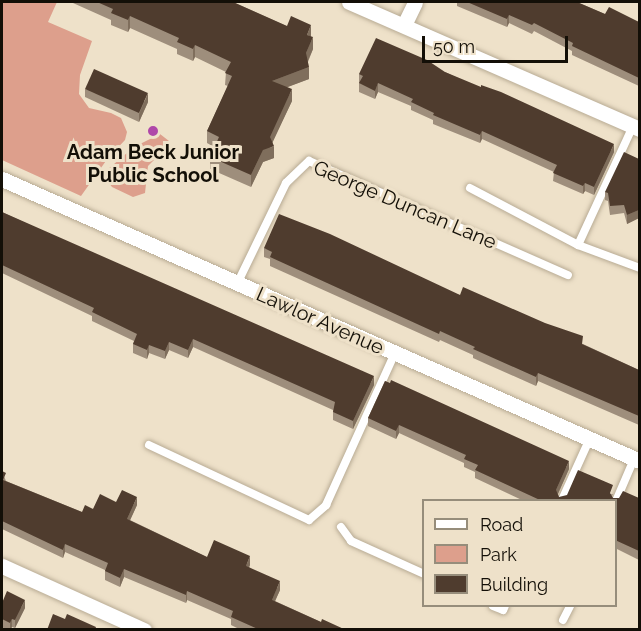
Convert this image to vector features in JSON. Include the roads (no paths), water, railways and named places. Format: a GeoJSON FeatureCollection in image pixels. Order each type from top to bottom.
{"type":"FeatureCollection","features":[{"type":"Feature","properties":{"kind":"street"},"geometry":{"type":"LineString","coordinates":[[350,2],[636,128]]}},
{"type":"Feature","properties":{"kind":"street"},"geometry":{"type":"LineString","coordinates":[[404,26],[415,2]]}},
{"type":"Feature","properties":{"kind":"street","name":"Lawlor Avenue"},"geometry":{"type":"LineString","coordinates":[[2,179],[237,285],[637,460]]}},
{"type":"Feature","properties":{"kind":"street"},"geometry":{"type":"LineString","coordinates":[[2,566],[140,629]]}},
{"type":"Feature","properties":{"kind":"lane"},"geometry":{"type":"LineString","coordinates":[[578,245],[636,128]]}},
{"type":"Feature","properties":{"kind":"lane","name":"George Duncan Lane"},"geometry":{"type":"LineString","coordinates":[[237,285],[286,183],[309,161],[568,275]]}},
{"type":"Feature","properties":{"kind":"lane"},"geometry":{"type":"LineString","coordinates":[[470,188],[578,245],[639,268]]}},
{"type":"Feature","properties":{"kind":"lane"},"geometry":{"type":"LineString","coordinates":[[149,445],[309,520],[326,505],[395,353]]}},
{"type":"Feature","properties":{"kind":"lane"},"geometry":{"type":"LineString","coordinates":[[563,499],[590,438]]}},
{"type":"Feature","properties":{"kind":"lane"},"geometry":{"type":"LineString","coordinates":[[616,499],[637,460]]}},
{"type":"Feature","properties":{"kind":"lane"},"geometry":{"type":"LineString","coordinates":[[341,527],[351,541],[422,574]]}},
{"type":"Feature","properties":{"kind":"lane"},"geometry":{"type":"LineString","coordinates":[[563,620],[570,607]]}},
{"type":"Feature","properties":{"kind":"place","name":"Adam Beck Junior Public School"},"geometry":{"type":"Point","coordinates":[153,131]}}]}
